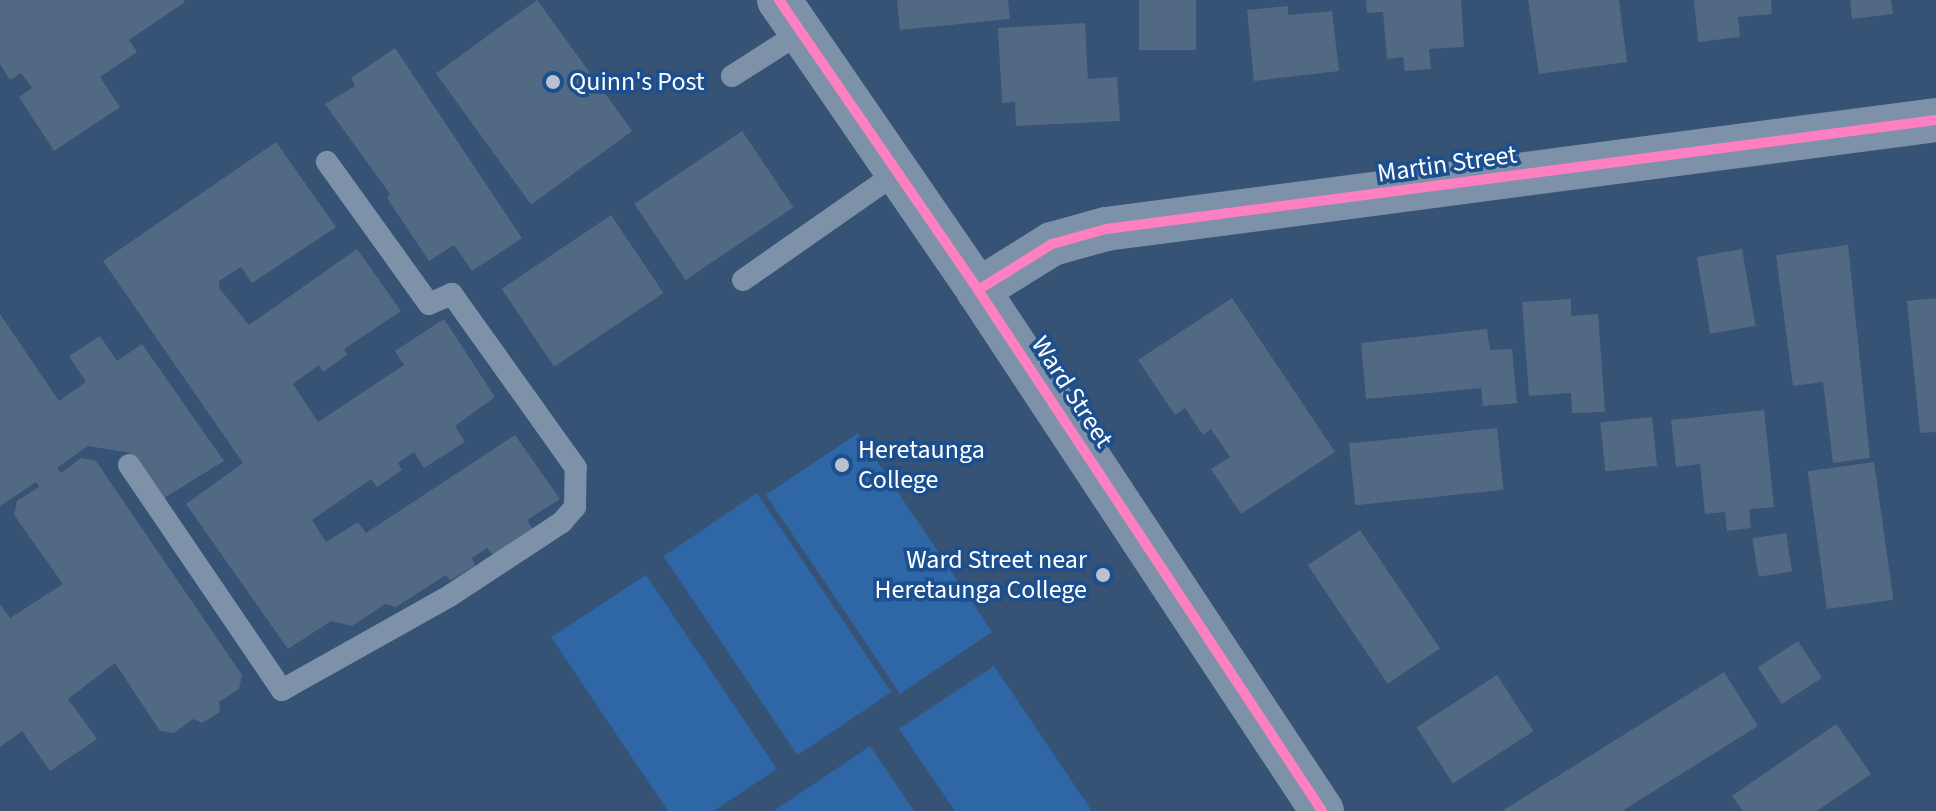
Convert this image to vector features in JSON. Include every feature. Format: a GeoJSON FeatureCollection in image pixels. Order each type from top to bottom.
{"type":"FeatureCollection","features":[{"type":"Feature","properties":{"kind":"street","name":"Ward Street"},"geometry":{"type":"LineString","coordinates":[[790,16],[899,171],[1322,811]]}},
{"type":"Feature","properties":{"kind":"street","name":"Martin Street"},"geometry":{"type":"LineString","coordinates":[[978,290],[1052,244],[1106,229],[1936,120]]}},
{"type":"Feature","properties":{"kind":"lane"},"geometry":{"type":"LineString","coordinates":[[732,76],[790,16]]}},
{"type":"Feature","properties":{"kind":"lane"},"geometry":{"type":"LineString","coordinates":[[129,465],[282,690],[451,595],[562,522],[575,507],[576,468],[452,294],[429,304],[327,162]]}},
{"type":"Feature","properties":{"kind":"lane"},"geometry":{"type":"LineString","coordinates":[[743,280],[899,171]]}},
{"type":"Feature","properties":{"kind":"shaded area"},"geometry":{"type":"Polygon","coordinates":[[[858,433],[992,632],[900,694],[766,495],[858,433]]]}},
{"type":"Feature","properties":{"kind":"shaded area"},"geometry":{"type":"Polygon","coordinates":[[[757,493],[891,692],[798,755],[663,556],[757,493]]]}},
{"type":"Feature","properties":{"kind":"shaded area"},"geometry":{"type":"Polygon","coordinates":[[[646,575],[777,769],[714,811],[668,811],[551,637],[646,575]]]}},
{"type":"Feature","properties":{"kind":"shaded area"},"geometry":{"type":"Polygon","coordinates":[[[994,666],[1092,811],[955,811],[899,729],[994,666]]]}},
{"type":"Feature","properties":{"kind":"shaded area"},"geometry":{"type":"Polygon","coordinates":[[[870,746],[914,811],[775,811],[775,810],[870,746]]]}},
{"type":"Feature","properties":{"kind":"building"},"geometry":{"type":"Polygon","coordinates":[[[0,0],[185,2],[129,40],[137,52],[100,77],[120,107],[54,151],[19,97],[32,88],[21,73],[10,80],[0,64],[0,0]]]}},
{"type":"Feature","properties":{"kind":"building"},"geometry":{"type":"Polygon","coordinates":[[[537,0],[632,131],[531,205],[436,73],[537,0]]]}},
{"type":"Feature","properties":{"kind":"building"},"geometry":{"type":"Polygon","coordinates":[[[897,0],[1008,0],[1010,19],[900,30],[897,0]]]}},
{"type":"Feature","properties":{"kind":"building"},"geometry":{"type":"Polygon","coordinates":[[[1139,0],[1196,0],[1196,50],[1139,50],[1139,0]]]}},
{"type":"Feature","properties":{"kind":"building"},"geometry":{"type":"Polygon","coordinates":[[[1366,0],[1461,0],[1464,47],[1429,49],[1431,69],[1405,71],[1403,57],[1387,59],[1383,12],[1367,13],[1366,0]]]}},
{"type":"Feature","properties":{"kind":"building"},"geometry":{"type":"Polygon","coordinates":[[[1528,0],[1619,0],[1627,62],[1539,74],[1528,0]]]}},
{"type":"Feature","properties":{"kind":"building"},"geometry":{"type":"Polygon","coordinates":[[[1694,0],[1771,0],[1772,14],[1738,17],[1740,37],[1698,42],[1694,0]]]}},
{"type":"Feature","properties":{"kind":"building"},"geometry":{"type":"Polygon","coordinates":[[[1850,0],[1891,0],[1893,14],[1852,19],[1850,0]]]}},
{"type":"Feature","properties":{"kind":"building"},"geometry":{"type":"Polygon","coordinates":[[[1288,6],[1288,15],[1332,11],[1339,71],[1254,81],[1247,10],[1288,6]]]}},
{"type":"Feature","properties":{"kind":"building"},"geometry":{"type":"Polygon","coordinates":[[[1085,23],[1088,79],[1117,77],[1120,121],[1016,126],[1015,102],[1002,103],[998,28],[1085,23]]]}},
{"type":"Feature","properties":{"kind":"building"},"geometry":{"type":"Polygon","coordinates":[[[395,48],[522,238],[472,271],[454,245],[429,261],[387,198],[390,194],[325,104],[355,86],[351,78],[395,48]]]}},
{"type":"Feature","properties":{"kind":"building"},"geometry":{"type":"Polygon","coordinates":[[[742,131],[793,207],[686,280],[634,204],[742,131]]]}},
{"type":"Feature","properties":{"kind":"building"},"geometry":{"type":"Polygon","coordinates":[[[276,142],[336,227],[252,283],[241,267],[219,281],[219,288],[249,325],[357,249],[401,311],[344,349],[347,355],[323,372],[319,365],[293,384],[318,422],[404,365],[395,351],[444,319],[495,397],[455,426],[465,442],[424,468],[414,452],[398,463],[402,470],[377,487],[371,479],[312,520],[326,542],[358,522],[366,533],[515,435],[560,499],[527,520],[533,530],[494,557],[487,548],[472,558],[475,565],[450,581],[446,575],[396,607],[385,604],[352,626],[331,621],[288,649],[186,504],[243,463],[103,261],[276,142]]]}},
{"type":"Feature","properties":{"kind":"building"},"geometry":{"type":"Polygon","coordinates":[[[611,215],[664,293],[554,367],[502,289],[611,215]]]}},
{"type":"Feature","properties":{"kind":"building"},"geometry":{"type":"Polygon","coordinates":[[[1848,245],[1870,458],[1833,463],[1823,382],[1793,386],[1776,255],[1848,245]]]}},
{"type":"Feature","properties":{"kind":"building"},"geometry":{"type":"Polygon","coordinates":[[[1742,249],[1756,326],[1710,334],[1697,257],[1742,249]]]}},
{"type":"Feature","properties":{"kind":"building"},"geometry":{"type":"Polygon","coordinates":[[[1232,298],[1335,452],[1241,514],[1211,469],[1230,457],[1211,429],[1203,435],[1185,408],[1175,415],[1138,360],[1232,298]]]}},
{"type":"Feature","properties":{"kind":"building"},"geometry":{"type":"Polygon","coordinates":[[[1936,298],[1936,432],[1920,433],[1907,301],[1936,298]]]}},
{"type":"Feature","properties":{"kind":"building"},"geometry":{"type":"Polygon","coordinates":[[[1571,299],[1571,316],[1598,314],[1605,412],[1572,413],[1571,393],[1529,396],[1522,302],[1571,299]]]}},
{"type":"Feature","properties":{"kind":"building"},"geometry":{"type":"Polygon","coordinates":[[[0,314],[59,401],[86,382],[69,356],[100,336],[117,361],[142,344],[224,461],[161,500],[131,453],[88,446],[57,468],[61,473],[81,458],[96,461],[242,675],[239,689],[219,702],[220,712],[202,723],[193,719],[174,733],[160,731],[115,663],[68,699],[97,739],[50,771],[22,731],[0,747],[0,604],[10,618],[63,584],[14,515],[17,501],[39,487],[36,482],[0,506],[0,314]]]}},
{"type":"Feature","properties":{"kind":"building"},"geometry":{"type":"Polygon","coordinates":[[[1487,329],[1490,350],[1512,349],[1517,403],[1483,406],[1481,388],[1366,399],[1361,343],[1487,329]]]}},
{"type":"Feature","properties":{"kind":"building"},"geometry":{"type":"Polygon","coordinates":[[[1764,410],[1774,507],[1749,509],[1751,528],[1727,531],[1725,512],[1705,514],[1700,464],[1676,467],[1671,420],[1764,410]]]}},
{"type":"Feature","properties":{"kind":"building"},"geometry":{"type":"Polygon","coordinates":[[[1652,417],[1657,466],[1605,471],[1600,422],[1652,417]]]}},
{"type":"Feature","properties":{"kind":"building"},"geometry":{"type":"Polygon","coordinates":[[[1497,428],[1503,490],[1355,505],[1349,444],[1497,428]]]}},
{"type":"Feature","properties":{"kind":"building"},"geometry":{"type":"Polygon","coordinates":[[[1874,462],[1893,600],[1827,609],[1808,471],[1874,462]]]}},
{"type":"Feature","properties":{"kind":"building"},"geometry":{"type":"Polygon","coordinates":[[[1360,530],[1440,649],[1388,684],[1308,565],[1360,530]]]}},
{"type":"Feature","properties":{"kind":"building"},"geometry":{"type":"Polygon","coordinates":[[[1786,533],[1792,572],[1759,577],[1752,538],[1786,533]]]}},
{"type":"Feature","properties":{"kind":"building"},"geometry":{"type":"Polygon","coordinates":[[[1798,641],[1822,678],[1782,704],[1758,667],[1798,641]]]}},
{"type":"Feature","properties":{"kind":"building"},"geometry":{"type":"Polygon","coordinates":[[[1724,672],[1758,726],[1622,811],[1502,811],[1724,672]]]}},
{"type":"Feature","properties":{"kind":"building"},"geometry":{"type":"Polygon","coordinates":[[[1497,675],[1533,731],[1453,783],[1416,727],[1497,675]]]}},
{"type":"Feature","properties":{"kind":"building"},"geometry":{"type":"Polygon","coordinates":[[[1836,724],[1871,774],[1817,811],[1743,811],[1732,796],[1836,724]]]}},
{"type":"Feature","properties":{"kind":"cycle path"},"geometry":{"type":"LineString","coordinates":[[779,0],[978,290],[1322,811]]}},
{"type":"Feature","properties":{"kind":"cycle path"},"geometry":{"type":"LineString","coordinates":[[978,290],[1052,244],[1106,229],[1936,120]]}},
{"type":"Feature","properties":{"kind":"place","name":"Quinn's Post"},"geometry":{"type":"Point","coordinates":[553,82]}},
{"type":"Feature","properties":{"kind":"place","name":"Heretaunga College"},"geometry":{"type":"Point","coordinates":[842,465]}},
{"type":"Feature","properties":{"kind":"place","name":"Ward Street near Heretaunga College"},"geometry":{"type":"Point","coordinates":[1103,575]}}]}
